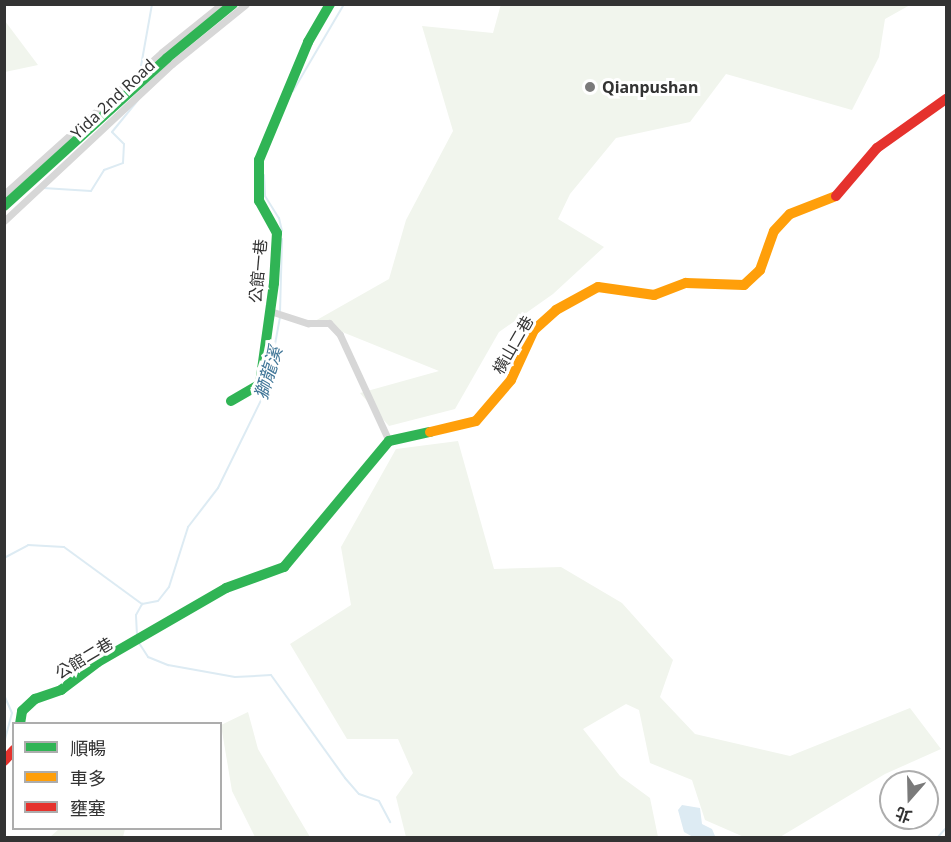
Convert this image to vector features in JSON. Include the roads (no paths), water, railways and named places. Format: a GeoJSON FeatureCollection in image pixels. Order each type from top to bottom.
{"type":"FeatureCollection","features":[{"type":"Feature","properties":{"kind":"street","name":"Yida 2nd Road"},"geometry":{"type":"LineString","coordinates":[[4,194],[162,52],[222,4]]}},
{"type":"Feature","properties":{"kind":"street","name":"Yida 2nd Road"},"geometry":{"type":"LineString","coordinates":[[4,206],[233,4]]}},
{"type":"Feature","properties":{"kind":"street","name":"Yida 2nd Road"},"geometry":{"type":"LineString","coordinates":[[4,221],[172,64],[246,4]]}},
{"type":"Feature","properties":{"kind":"street","name":"公館一巷"},"geometry":{"type":"LineString","coordinates":[[231,401],[260,384],[273,312],[277,232],[259,201],[259,160],[308,42],[330,4]]}},
{"type":"Feature","properties":{"kind":"street","name":"橫山二巷"},"geometry":{"type":"LineString","coordinates":[[389,441],[476,421],[511,380],[542,321],[588,292],[606,287],[654,295],[686,283],[744,285],[760,270],[774,231],[790,214],[833,200],[877,148],[946,99]]}},
{"type":"Feature","properties":{"kind":"street","name":"公館一巷"},"geometry":{"type":"LineString","coordinates":[[273,312],[308,324],[329,323],[340,335],[389,441]]}},
{"type":"Feature","properties":{"kind":"street","name":"公館二巷"},"geometry":{"type":"LineString","coordinates":[[20,722],[22,711],[34,699],[61,690],[226,588],[284,567],[389,441]]}},
{"type":"Feature","properties":{"kind":"waterway"},"geometry":{"type":"LineString","coordinates":[[141,66],[152,4]]}},
{"type":"Feature","properties":{"kind":"waterway","name":"獅龍溪"},"geometry":{"type":"LineString","coordinates":[[293,91],[344,4]]}},
{"type":"Feature","properties":{"kind":"waterway"},"geometry":{"type":"LineString","coordinates":[[43,188],[91,191],[104,170],[123,163],[124,144],[112,132],[139,99]]}},
{"type":"Feature","properties":{"kind":"waterway","name":"獅龍溪"},"geometry":{"type":"LineString","coordinates":[[264,175],[265,196],[279,218],[282,231]]}},
{"type":"Feature","properties":{"kind":"waterway","name":"獅龍溪"},"geometry":{"type":"LineString","coordinates":[[280,312],[282,239]]}},
{"type":"Feature","properties":{"kind":"waterway","name":"獅龍溪"},"geometry":{"type":"LineString","coordinates":[[4,558],[28,545],[64,547],[142,604],[158,601],[169,587],[188,527],[218,488],[267,388],[280,317]]}},
{"type":"Feature","properties":{"kind":"waterway"},"geometry":{"type":"LineString","coordinates":[[137,635],[136,615],[142,604]]}},
{"type":"Feature","properties":{"kind":"waterway"},"geometry":{"type":"LineString","coordinates":[[139,643],[148,657],[168,665],[235,677],[271,675],[345,778],[359,794],[379,801],[390,822]]}},
{"type":"Feature","properties":{"kind":"waterway","name":"獅龍溪"},"geometry":{"type":"LineString","coordinates":[[4,695],[12,713],[4,743]]}},
{"type":"Feature","properties":{"kind":"waterway"},"geometry":{"type":"LineString","coordinates":[[937,838],[946,828]]}},
{"type":"Feature","properties":{"kind":"place","name":"Qianpushan"},"geometry":{"type":"Point","coordinates":[590,87]}}]}
